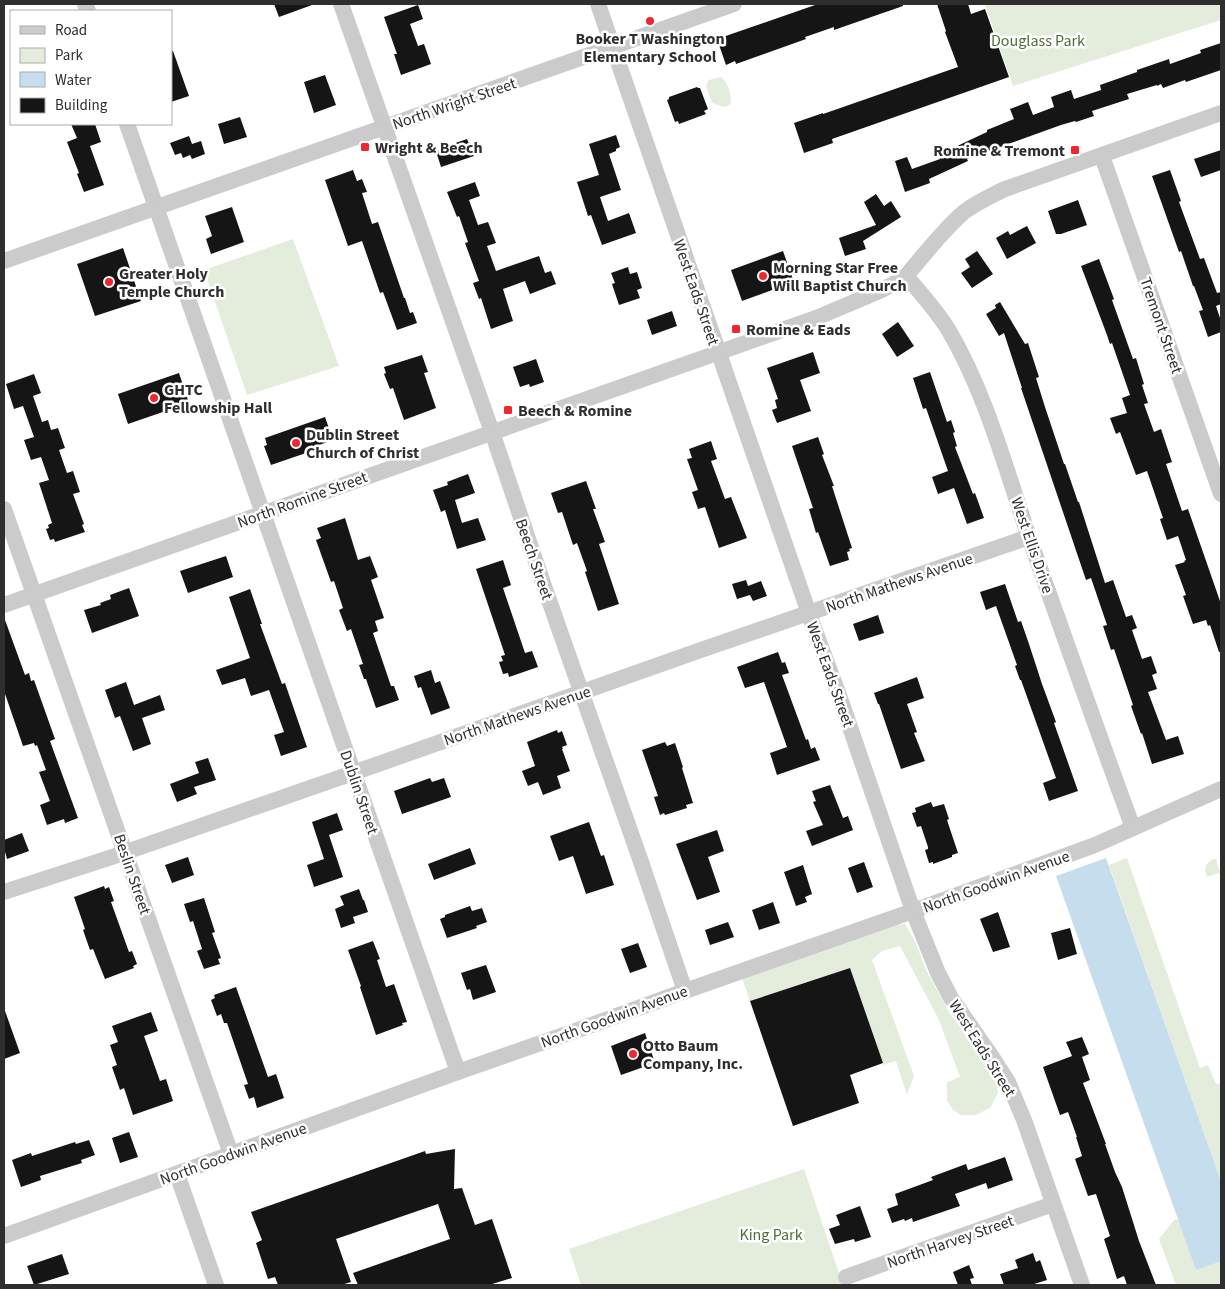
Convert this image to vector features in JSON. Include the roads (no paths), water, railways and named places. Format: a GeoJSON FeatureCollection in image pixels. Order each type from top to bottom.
{"type":"FeatureCollection","features":[{"type":"Feature","properties":{"kind":"street","name":"Beech Street"},"geometry":{"type":"LineString","coordinates":[[341,4],[492,432],[685,991]]}},
{"type":"Feature","properties":{"kind":"street","name":"West Eads Street"},"geometry":{"type":"LineString","coordinates":[[598,4],[913,911],[938,973],[951,998],[1008,1082],[1024,1120],[1082,1285]]}},
{"type":"Feature","properties":{"kind":"street","name":"North Wright Street"},"geometry":{"type":"LineString","coordinates":[[4,261],[734,4]]}},
{"type":"Feature","properties":{"kind":"street","name":"North Romine Street"},"geometry":{"type":"LineString","coordinates":[[4,604],[816,318],[901,280],[943,232],[980,201],[1005,189],[1221,113]]}},
{"type":"Feature","properties":{"kind":"street","name":"Dublin Street"},"geometry":{"type":"LineString","coordinates":[[127,125],[458,1072]]}},
{"type":"Feature","properties":{"kind":"street","name":"Tremont Street"},"geometry":{"type":"LineString","coordinates":[[1102,156],[1221,494]]}},
{"type":"Feature","properties":{"kind":"street","name":"West Ellis Drive"},"geometry":{"type":"LineString","coordinates":[[906,276],[927,300],[947,328],[979,392],[1134,828]]}},
{"type":"Feature","properties":{"kind":"street","name":"Beslin Street"},"geometry":{"type":"LineString","coordinates":[[4,508],[230,1154]]}},
{"type":"Feature","properties":{"kind":"street","name":"North Mathews Avenue"},"geometry":{"type":"LineString","coordinates":[[4,892],[125,852],[1029,537]]}},
{"type":"Feature","properties":{"kind":"street","name":"North Goodwin Avenue"},"geometry":{"type":"LineString","coordinates":[[4,1236],[1095,845],[1221,789]]}},
{"type":"Feature","properties":{"kind":"street"},"geometry":{"type":"LineString","coordinates":[[177,1174],[216,1285]]}},
{"type":"Feature","properties":{"kind":"street","name":"North Harvey Street"},"geometry":{"type":"LineString","coordinates":[[846,1277],[1053,1204]]}},
{"type":"Feature","properties":{"kind":"water"},"geometry":{"type":"Polygon","coordinates":[[[1106,858],[1221,1181],[1221,1261],[1196,1270],[1056,876],[1106,858]]]}},
{"type":"Feature","properties":{"kind":"place","name":"Booker T Washington Elementary School"},"geometry":{"type":"Point","coordinates":[650,21]}},
{"type":"Feature","properties":{"kind":"place","name":"Wright & Beech"},"geometry":{"type":"Point","coordinates":[365,147]}},
{"type":"Feature","properties":{"kind":"place","name":"Romine & Tremont"},"geometry":{"type":"Point","coordinates":[1075,150]}},
{"type":"Feature","properties":{"kind":"place","name":"Morning Star Free Will Baptist Church"},"geometry":{"type":"Point","coordinates":[763,276]}},
{"type":"Feature","properties":{"kind":"place","name":"Greater Holy Temple Church"},"geometry":{"type":"Point","coordinates":[109,282]}},
{"type":"Feature","properties":{"kind":"place","name":"Romine & Eads"},"geometry":{"type":"Point","coordinates":[736,329]}},
{"type":"Feature","properties":{"kind":"place","name":"GHTC Fellowship Hall"},"geometry":{"type":"Point","coordinates":[154,398]}},
{"type":"Feature","properties":{"kind":"place","name":"Beech & Romine"},"geometry":{"type":"Point","coordinates":[508,410]}},
{"type":"Feature","properties":{"kind":"place","name":"Dublin Street Church of Christ"},"geometry":{"type":"Point","coordinates":[296,443]}},
{"type":"Feature","properties":{"kind":"place","name":"Otto Baum Company, Inc."},"geometry":{"type":"Point","coordinates":[633,1054]}},
{"type":"Feature","properties":{"kind":"park label","name":"Douglass Park"},"geometry":{"type":"Point","coordinates":[1038,40]}},
{"type":"Feature","properties":{"kind":"park label","name":"King Park"},"geometry":{"type":"Point","coordinates":[771,1234]}}]}
